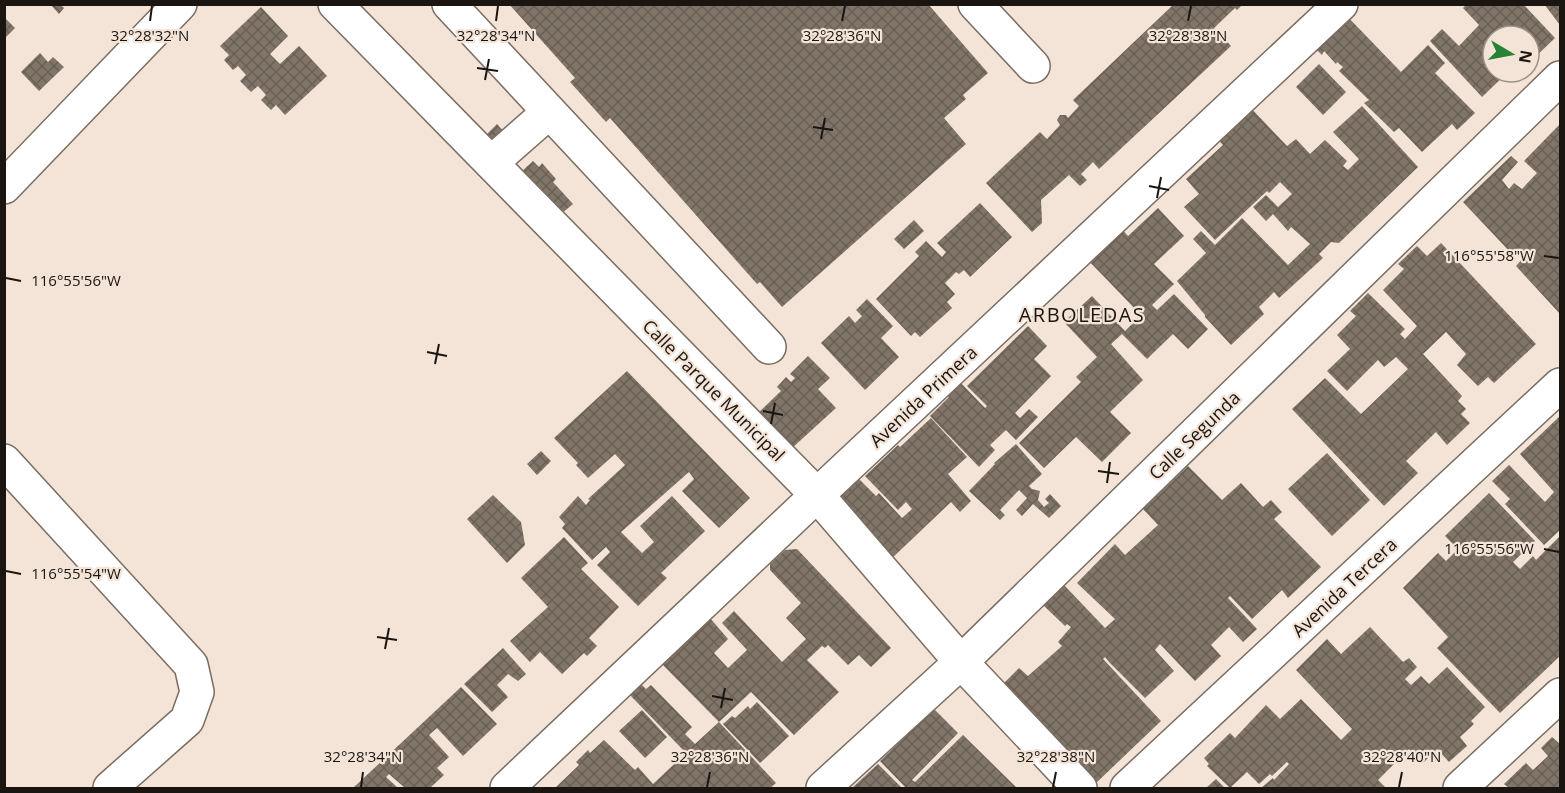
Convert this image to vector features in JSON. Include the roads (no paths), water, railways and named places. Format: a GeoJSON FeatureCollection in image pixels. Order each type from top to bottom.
{"type":"FeatureCollection","features":[{"type":"Feature","properties":{"kind":"street"},"geometry":{"type":"LineString","coordinates":[[4,187],[180,4]]}},
{"type":"Feature","properties":{"kind":"street","name":"Calle Parque Municipal"},"geometry":{"type":"LineString","coordinates":[[335,4],[817,495],[961,662],[1080,789]]}},
{"type":"Feature","properties":{"kind":"street"},"geometry":{"type":"LineString","coordinates":[[449,4],[769,347]]}},
{"type":"Feature","properties":{"kind":"street"},"geometry":{"type":"LineString","coordinates":[[975,4],[1033,66]]}},
{"type":"Feature","properties":{"kind":"street","name":"Avenida Primera"},"geometry":{"type":"LineString","coordinates":[[507,789],[1341,4]]}},
{"type":"Feature","properties":{"kind":"street","name":"Calle Segunda"},"geometry":{"type":"LineString","coordinates":[[824,789],[961,662],[1560,78]]}},
{"type":"Feature","properties":{"kind":"street"},"geometry":{"type":"LineString","coordinates":[[491,163],[549,112]]}},
{"type":"Feature","properties":{"kind":"street","name":"Avenida Tercera"},"geometry":{"type":"LineString","coordinates":[[1127,789],[1560,385]]}},
{"type":"Feature","properties":{"kind":"street"},"geometry":{"type":"LineString","coordinates":[[4,461],[191,665],[197,692],[187,720],[110,789]]}},
{"type":"Feature","properties":{"kind":"street"},"geometry":{"type":"LineString","coordinates":[[1460,789],[1560,695]]}},
{"type":"Feature","properties":{"kind":"district","name":"ARBOLEDAS"},"geometry":{"type":"Point","coordinates":[1082,314]}}]}
